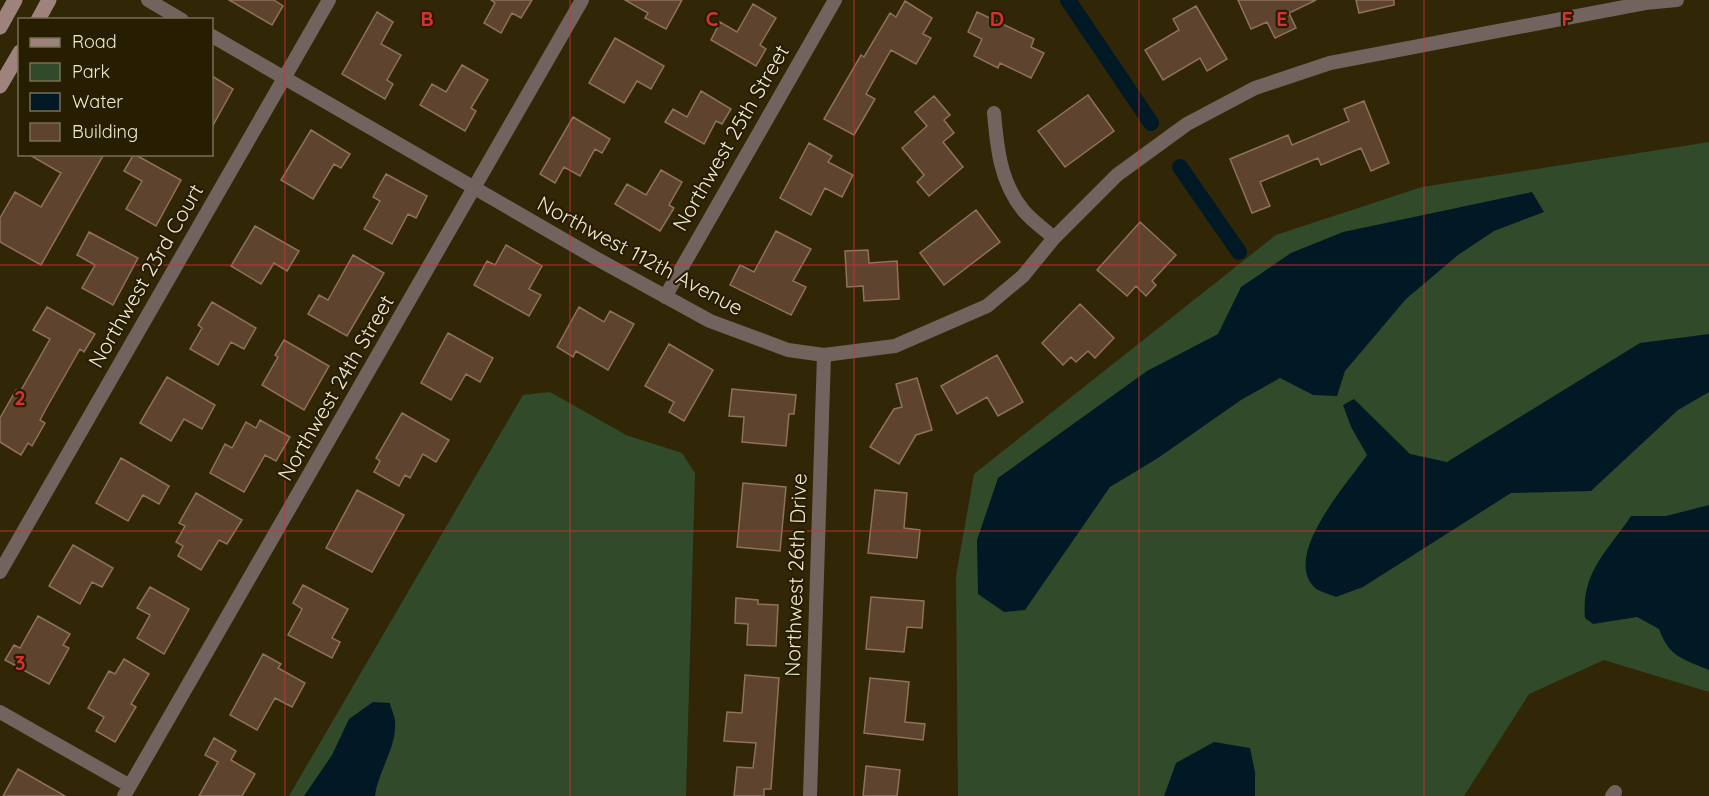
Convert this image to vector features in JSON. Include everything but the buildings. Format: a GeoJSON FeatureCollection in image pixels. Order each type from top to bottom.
{"type":"FeatureCollection","features":[{"type":"Feature","properties":{"kind":"main road"},"geometry":{"type":"LineString","coordinates":[[0,27],[15,0]]}},
{"type":"Feature","properties":{"kind":"main road"},"geometry":{"type":"LineString","coordinates":[[39,18],[50,0]]}},
{"type":"Feature","properties":{"kind":"main road"},"geometry":{"type":"LineString","coordinates":[[0,87],[18,56]]}},
{"type":"Feature","properties":{"kind":"street"},"geometry":{"type":"LineString","coordinates":[[148,0],[179,18]]}},
{"type":"Feature","properties":{"kind":"street","name":"Northwest 23rd Court"},"geometry":{"type":"LineString","coordinates":[[0,572],[329,0]]}},
{"type":"Feature","properties":{"kind":"street","name":"Northwest 24th Street"},"geometry":{"type":"LineString","coordinates":[[127,791],[582,0]]}},
{"type":"Feature","properties":{"kind":"street","name":"Northwest 25th Street"},"geometry":{"type":"LineString","coordinates":[[665,297],[835,0]]}},
{"type":"Feature","properties":{"kind":"street","name":"Northwest 112th Avenue"},"geometry":{"type":"LineString","coordinates":[[213,37],[665,297],[745,336],[788,350],[824,355],[895,346],[987,306],[1023,276],[1054,238],[1117,175],[1186,124],[1255,88],[1330,63],[1645,1],[1677,0]]}},
{"type":"Feature","properties":{"kind":"street"},"geometry":{"type":"LineString","coordinates":[[994,113],[998,156],[1008,184],[1023,210],[1054,238]]}},
{"type":"Feature","properties":{"kind":"street","name":"Northwest 26th Drive"},"geometry":{"type":"LineString","coordinates":[[810,796],[824,355]]}},
{"type":"Feature","properties":{"kind":"street"},"geometry":{"type":"LineString","coordinates":[[0,712],[127,791]]}},
{"type":"Feature","properties":{"kind":"green space"},"geometry":{"type":"Polygon","coordinates":[[[1709,142],[1709,692],[1604,660],[1529,694],[1464,796],[958,796],[956,576],[974,474],[1276,235],[1422,187],[1709,142]]]}},
{"type":"Feature","properties":{"kind":"green space"},"geometry":{"type":"Polygon","coordinates":[[[550,392],[626,435],[682,453],[695,473],[686,796],[289,796],[523,395],[550,392]]]}},
{"type":"Feature","properties":{"kind":"water"},"geometry":{"type":"Polygon","coordinates":[[[1532,192],[1544,212],[1494,231],[1458,255],[1406,299],[1345,371],[1337,396],[1313,395],[1280,378],[1241,400],[1158,458],[1110,487],[1025,610],[1004,612],[978,594],[977,540],[998,478],[1147,371],[1218,334],[1241,287],[1291,253],[1343,232],[1532,192]]]}},
{"type":"Feature","properties":{"kind":"water"},"geometry":{"type":"Polygon","coordinates":[[[1709,334],[1709,392],[1678,410],[1591,491],[1511,493],[1363,587],[1336,597],[1315,588],[1307,574],[1306,558],[1312,539],[1333,501],[1367,455],[1351,427],[1343,405],[1354,399],[1410,454],[1447,462],[1640,343],[1709,334]]]}},
{"type":"Feature","properties":{"kind":"water"},"geometry":{"type":"Polygon","coordinates":[[[1709,505],[1709,670],[1678,656],[1667,646],[1659,629],[1637,617],[1593,624],[1585,618],[1585,602],[1591,575],[1631,516],[1666,516],[1709,505]]]}},
{"type":"Feature","properties":{"kind":"water"},"geometry":{"type":"Polygon","coordinates":[[[373,702],[390,703],[395,722],[393,741],[375,796],[304,796],[332,755],[349,719],[373,702]]]}},
{"type":"Feature","properties":{"kind":"water"},"geometry":{"type":"Polygon","coordinates":[[[1214,742],[1250,748],[1255,772],[1255,796],[1164,796],[1176,763],[1214,742]]]}},
{"type":"Feature","properties":{"kind":"waterway"},"geometry":{"type":"LineString","coordinates":[[1068,0],[1151,123]]}},
{"type":"Feature","properties":{"kind":"waterway"},"geometry":{"type":"LineString","coordinates":[[1180,167],[1239,252]]}}]}
